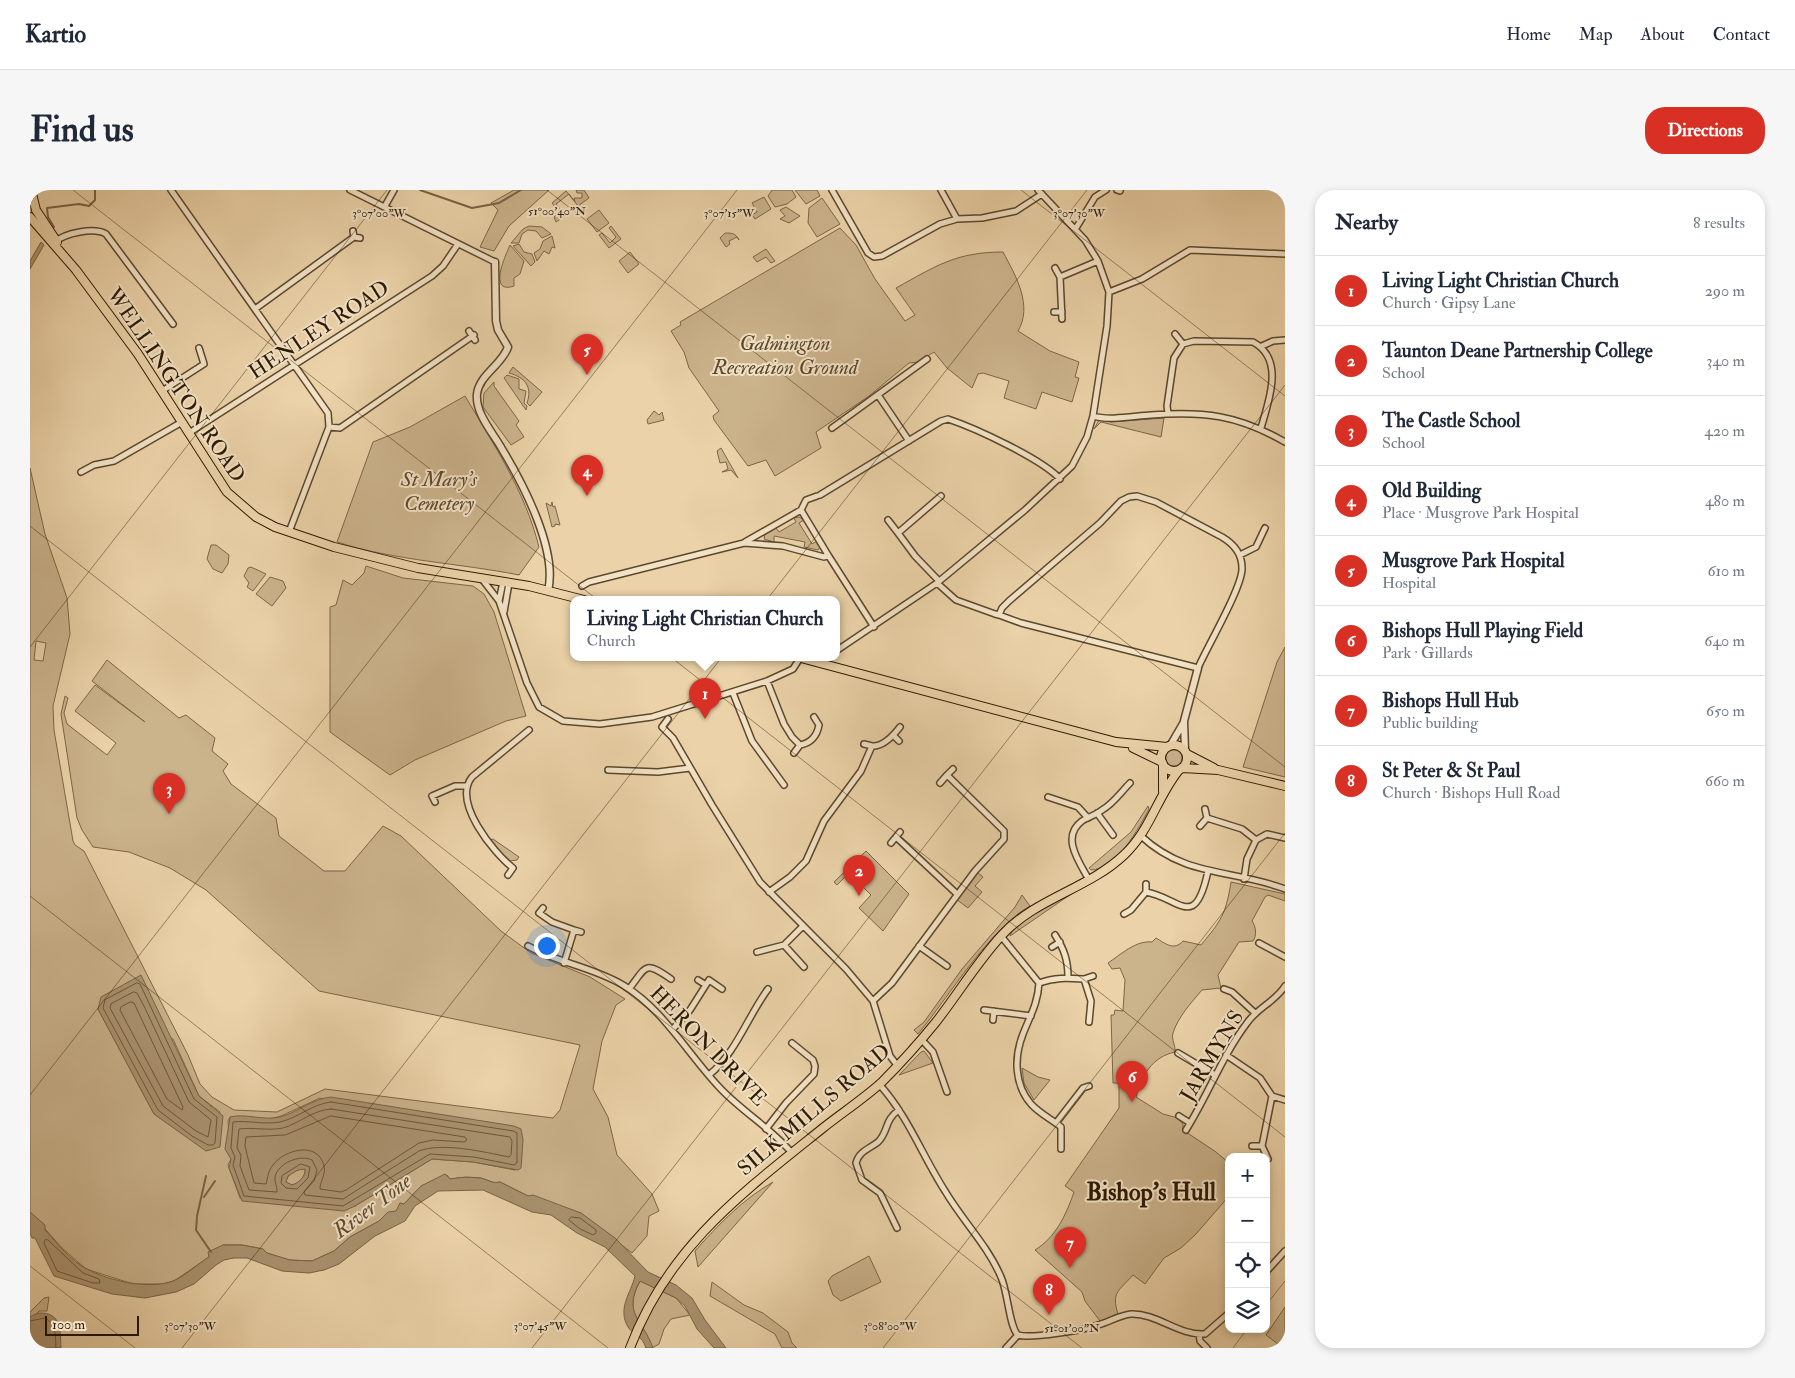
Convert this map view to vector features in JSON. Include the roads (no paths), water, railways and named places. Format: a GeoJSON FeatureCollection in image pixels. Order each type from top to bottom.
{"type":"FeatureCollection","features":[{"type":"Feature","properties":{"kind":"main road"},"geometry":{"type":"LineString","coordinates":[[31,198],[54,242]]}},
{"type":"Feature","properties":{"kind":"main road","name":"WELLINGTON ROAD"},"geometry":{"type":"LineString","coordinates":[[30,217],[54,242],[138,354],[221,484],[237,502],[256,517],[289,532],[334,547],[409,566],[506,582],[570,596]]}},
{"type":"Feature","properties":{"kind":"main road"},"geometry":{"type":"LineString","coordinates":[[828,661],[1126,745],[1162,763],[1170,770],[1218,770],[1285,786]]}},
{"type":"Feature","properties":{"kind":"main road"},"geometry":{"type":"LineString","coordinates":[[1126,745],[1178,745],[1186,752],[1218,770]]}},
{"type":"Feature","properties":{"kind":"main road"},"geometry":{"type":"LineString","coordinates":[[1162,763],[1162,754],[1168,746]]}},
{"type":"Feature","properties":{"kind":"main road"},"geometry":{"type":"LineString","coordinates":[[1180,769],[1186,764],[1186,752]]}},
{"type":"Feature","properties":{"kind":"main road","name":"SILK MILLS ROAD"},"geometry":{"type":"LineString","coordinates":[[1162,763],[1163,793]]}},
{"type":"Feature","properties":{"kind":"main road","name":"SILK MILLS ROAD"},"geometry":{"type":"LineString","coordinates":[[630,1346],[643,1318],[669,1273],[705,1228],[724,1208],[879,1084],[922,1039],[1001,936],[1031,910],[1089,880],[1124,855],[1141,836],[1153,818],[1163,793],[1180,769]]}},
{"type":"Feature","properties":{"kind":"street"},"geometry":{"type":"LineString","coordinates":[[171,190],[328,413],[328,427],[289,532]]}},
{"type":"Feature","properties":{"kind":"street"},"geometry":{"type":"LineString","coordinates":[[350,190],[495,262],[498,330],[508,347],[482,382],[478,390],[477,401],[486,422],[517,474],[533,510],[549,558],[551,579],[548,590]]}},
{"type":"Feature","properties":{"kind":"street"},"geometry":{"type":"LineString","coordinates":[[385,206],[394,190]]}},
{"type":"Feature","properties":{"kind":"street"},"geometry":{"type":"LineString","coordinates":[[832,190],[868,253],[874,257],[882,256],[921,234],[957,219],[982,218],[1016,211],[1040,192],[1076,228],[1098,261],[1109,292],[1110,309],[1093,416],[1081,452],[1060,479],[938,582],[840,648]]}},
{"type":"Feature","properties":{"kind":"street"},"geometry":{"type":"LineString","coordinates":[[941,190],[957,219]]}},
{"type":"Feature","properties":{"kind":"street"},"geometry":{"type":"LineString","coordinates":[[1076,228],[1095,197],[1106,190]]}},
{"type":"Feature","properties":{"kind":"street"},"geometry":{"type":"LineString","coordinates":[[54,242],[61,237],[83,233],[98,231],[106,234],[173,324]]}},
{"type":"Feature","properties":{"kind":"street"},"geometry":{"type":"LineString","coordinates":[[255,308],[357,238],[353,231]]}},
{"type":"Feature","properties":{"kind":"street","name":"HENLEY ROAD"},"geometry":{"type":"LineString","coordinates":[[189,433],[432,276],[443,266],[458,244]]}},
{"type":"Feature","properties":{"kind":"street"},"geometry":{"type":"LineString","coordinates":[[1109,292],[1142,279],[1190,250],[1285,254]]}},
{"type":"Feature","properties":{"kind":"street"},"geometry":{"type":"LineString","coordinates":[[1060,277],[1098,261]]}},
{"type":"Feature","properties":{"kind":"street"},"geometry":{"type":"LineString","coordinates":[[1055,268],[1060,277],[1062,319]]}},
{"type":"Feature","properties":{"kind":"street"},"geometry":{"type":"LineString","coordinates":[[1054,312],[1062,312]]}},
{"type":"Feature","properties":{"kind":"street"},"geometry":{"type":"LineString","coordinates":[[1175,334],[1183,344]]}},
{"type":"Feature","properties":{"kind":"street"},"geometry":{"type":"LineString","coordinates":[[328,427],[340,428],[473,336]]}},
{"type":"Feature","properties":{"kind":"street"},"geometry":{"type":"LineString","coordinates":[[1168,414],[1167,406],[1174,358],[1183,344],[1194,340],[1241,340],[1262,346],[1271,360],[1274,372],[1261,428]]}},
{"type":"Feature","properties":{"kind":"street"},"geometry":{"type":"LineString","coordinates":[[1262,346],[1273,340],[1285,340]]}},
{"type":"Feature","properties":{"kind":"street"},"geometry":{"type":"LineString","coordinates":[[162,391],[204,364],[199,348]]}},
{"type":"Feature","properties":{"kind":"street"},"geometry":{"type":"LineString","coordinates":[[832,428],[927,359]]}},
{"type":"Feature","properties":{"kind":"street"},"geometry":{"type":"LineString","coordinates":[[920,363],[924,369]]}},
{"type":"Feature","properties":{"kind":"street"},"geometry":{"type":"LineString","coordinates":[[878,395],[909,441]]}},
{"type":"Feature","properties":{"kind":"street"},"geometry":{"type":"LineString","coordinates":[[1093,416],[1123,417],[1204,413],[1228,417],[1261,428],[1285,442]]}},
{"type":"Feature","properties":{"kind":"street"},"geometry":{"type":"LineString","coordinates":[[582,586],[597,580],[744,543],[800,510],[806,500],[819,496],[948,419],[1052,470],[1060,479]]}},
{"type":"Feature","properties":{"kind":"street"},"geometry":{"type":"LineString","coordinates":[[80,472],[94,465],[114,462],[182,422]]}},
{"type":"Feature","properties":{"kind":"street"},"geometry":{"type":"LineString","coordinates":[[827,480],[831,488]]}},
{"type":"Feature","properties":{"kind":"street"},"geometry":{"type":"LineString","coordinates":[[898,532],[941,496]]}},
{"type":"Feature","properties":{"kind":"street"},"geometry":{"type":"LineString","coordinates":[[999,615],[1002,608],[1009,601],[1100,523],[1121,501],[1137,496],[1156,502],[1230,542],[1240,555],[1242,575],[1198,668],[1184,720],[1168,746]]}},
{"type":"Feature","properties":{"kind":"street"},"geometry":{"type":"LineString","coordinates":[[800,510],[874,627]]}},
{"type":"Feature","properties":{"kind":"street"},"geometry":{"type":"LineString","coordinates":[[888,520],[915,556],[956,600],[1060,634],[1198,668]]}},
{"type":"Feature","properties":{"kind":"street"},"geometry":{"type":"LineString","coordinates":[[1240,555],[1256,547],[1265,528]]}},
{"type":"Feature","properties":{"kind":"street"},"geometry":{"type":"LineString","coordinates":[[744,543],[783,546],[824,557],[828,554]]}},
{"type":"Feature","properties":{"kind":"street"},"geometry":{"type":"LineString","coordinates":[[481,578],[489,586],[504,612],[527,683],[539,708],[554,717],[578,724],[640,720],[767,681],[793,669],[798,661]]}},
{"type":"Feature","properties":{"kind":"street"},"geometry":{"type":"LineString","coordinates":[[499,601],[506,582]]}},
{"type":"Feature","properties":{"kind":"street"},"geometry":{"type":"LineString","coordinates":[[504,612],[506,582]]}},
{"type":"Feature","properties":{"kind":"street"},"geometry":{"type":"LineString","coordinates":[[767,681],[784,724],[792,737],[800,745]]}},
{"type":"Feature","properties":{"kind":"street"},"geometry":{"type":"LineString","coordinates":[[733,693],[752,741],[784,785]]}},
{"type":"Feature","properties":{"kind":"street"},"geometry":{"type":"LineString","coordinates":[[794,753],[800,745],[810,741],[815,736],[822,725],[814,718]]}},
{"type":"Feature","properties":{"kind":"street"},"geometry":{"type":"LineString","coordinates":[[668,719],[662,727],[673,738],[750,866],[769,892],[846,969],[873,1002],[890,1056],[897,1065]]}},
{"type":"Feature","properties":{"kind":"street"},"geometry":{"type":"LineString","coordinates":[[1184,720],[1186,752]]}},
{"type":"Feature","properties":{"kind":"street"},"geometry":{"type":"LineString","coordinates":[[864,744],[878,747],[894,736],[900,727]]}},
{"type":"Feature","properties":{"kind":"street"},"geometry":{"type":"LineString","coordinates":[[508,876],[515,865],[496,852],[486,839],[470,810],[466,797],[466,786],[472,777],[528,730]]}},
{"type":"Feature","properties":{"kind":"street"},"geometry":{"type":"LineString","coordinates":[[894,736],[899,741]]}},
{"type":"Feature","properties":{"kind":"street"},"geometry":{"type":"LineString","coordinates":[[769,892],[790,877],[808,859],[820,830],[861,771],[872,746]]}},
{"type":"Feature","properties":{"kind":"street"},"geometry":{"type":"LineString","coordinates":[[608,770],[658,772],[690,768]]}},
{"type":"Feature","properties":{"kind":"street"},"geometry":{"type":"LineString","coordinates":[[940,783],[953,769]]}},
{"type":"Feature","properties":{"kind":"street"},"geometry":{"type":"LineString","coordinates":[[873,1002],[892,983],[956,894],[1004,840],[1004,831],[947,776]]}},
{"type":"Feature","properties":{"kind":"street"},"geometry":{"type":"LineString","coordinates":[[1119,783],[1125,789]]}},
{"type":"Feature","properties":{"kind":"street"},"geometry":{"type":"LineString","coordinates":[[1089,880],[1072,844],[1074,831],[1078,824],[1110,805],[1130,783]]}},
{"type":"Feature","properties":{"kind":"street"},"geometry":{"type":"LineString","coordinates":[[436,802],[432,796],[455,786],[466,786]]}},
{"type":"Feature","properties":{"kind":"street"},"geometry":{"type":"LineString","coordinates":[[1048,797],[1054,802],[1078,807],[1088,818]]}},
{"type":"Feature","properties":{"kind":"street"},"geometry":{"type":"LineString","coordinates":[[1205,809],[1207,818]]}},
{"type":"Feature","properties":{"kind":"street"},"geometry":{"type":"LineString","coordinates":[[1097,813],[1111,827],[1113,834]]}},
{"type":"Feature","properties":{"kind":"street"},"geometry":{"type":"LineString","coordinates":[[1200,826],[1207,818]]}},
{"type":"Feature","properties":{"kind":"street"},"geometry":{"type":"LineString","coordinates":[[1207,818],[1242,829],[1256,840]]}},
{"type":"Feature","properties":{"kind":"street"},"geometry":{"type":"LineString","coordinates":[[890,843],[898,834],[956,894]]}},
{"type":"Feature","properties":{"kind":"street"},"geometry":{"type":"LineString","coordinates":[[1244,879],[1247,859],[1256,840],[1267,834],[1285,838]]}},
{"type":"Feature","properties":{"kind":"street"},"geometry":{"type":"LineString","coordinates":[[1141,836],[1166,855],[1208,871],[1285,889]]}},
{"type":"Feature","properties":{"kind":"street"},"geometry":{"type":"LineString","coordinates":[[1146,892],[1178,906],[1192,905],[1201,895],[1208,871]]}},
{"type":"Feature","properties":{"kind":"street"},"geometry":{"type":"LineString","coordinates":[[1124,914],[1133,911],[1146,892],[1146,884]]}},
{"type":"Feature","properties":{"kind":"street"},"geometry":{"type":"LineString","coordinates":[[543,908],[537,915],[581,932]]}},
{"type":"Feature","properties":{"kind":"street"},"geometry":{"type":"LineString","coordinates":[[757,952],[784,945],[803,926]]}},
{"type":"Feature","properties":{"kind":"street"},"geometry":{"type":"LineString","coordinates":[[564,962],[574,930]]}},
{"type":"Feature","properties":{"kind":"street"},"geometry":{"type":"LineString","coordinates":[[1055,935],[1060,942],[1068,964],[1068,977]]}},
{"type":"Feature","properties":{"kind":"street"},"geometry":{"type":"LineString","coordinates":[[1001,936],[1039,983],[1037,1005],[1017,1053],[1018,1078],[1031,1104],[1061,1127],[1060,1149]]}},
{"type":"Feature","properties":{"kind":"street"},"geometry":{"type":"LineString","coordinates":[[1052,947],[1060,942]]}},
{"type":"Feature","properties":{"kind":"street"},"geometry":{"type":"LineString","coordinates":[[1259,943],[1266,944],[1285,957]]}},
{"type":"Feature","properties":{"kind":"street"},"geometry":{"type":"LineString","coordinates":[[784,945],[804,967]]}},
{"type":"Feature","properties":{"kind":"street","name":"HERON DRIVE"},"geometry":{"type":"LineString","coordinates":[[528,946],[541,954],[598,973],[629,989],[654,1010],[709,1075],[744,1112],[792,1153]]}},
{"type":"Feature","properties":{"kind":"street"},"geometry":{"type":"LineString","coordinates":[[919,946],[947,966]]}},
{"type":"Feature","properties":{"kind":"street"},"geometry":{"type":"LineString","coordinates":[[629,989],[641,971],[649,967],[655,967],[671,979]]}},
{"type":"Feature","properties":{"kind":"street"},"geometry":{"type":"LineString","coordinates":[[1039,983],[1050,979],[1068,977],[1084,979],[1093,976]]}},
{"type":"Feature","properties":{"kind":"street"},"geometry":{"type":"LineString","coordinates":[[1084,979],[1089,991],[1089,1022]]}},
{"type":"Feature","properties":{"kind":"street"},"geometry":{"type":"LineString","coordinates":[[698,980],[706,985]]}},
{"type":"Feature","properties":{"kind":"street"},"geometry":{"type":"LineString","coordinates":[[672,1030],[680,1023],[709,980],[722,989]]}},
{"type":"Feature","properties":{"kind":"street","name":"JARMYNS"},"geometry":{"type":"LineString","coordinates":[[1186,1130],[1226,1055],[1255,1014],[1280,993],[1285,986]]}},
{"type":"Feature","properties":{"kind":"street"},"geometry":{"type":"LineString","coordinates":[[709,1075],[716,1069],[743,1032],[757,1003],[768,989]]}},
{"type":"Feature","properties":{"kind":"street"},"geometry":{"type":"LineString","coordinates":[[1224,989],[1234,990],[1255,1014]]}},
{"type":"Feature","properties":{"kind":"street"},"geometry":{"type":"LineString","coordinates":[[984,1010],[1031,1016]]}},
{"type":"Feature","properties":{"kind":"street"},"geometry":{"type":"LineString","coordinates":[[993,1020],[994,1011]]}},
{"type":"Feature","properties":{"kind":"street"},"geometry":{"type":"LineString","coordinates":[[1083,1013],[1090,1014]]}},
{"type":"Feature","properties":{"kind":"street"},"geometry":{"type":"LineString","coordinates":[[922,1039],[932,1052],[947,1092]]}},
{"type":"Feature","properties":{"kind":"street"},"geometry":{"type":"LineString","coordinates":[[766,1129],[786,1103],[814,1074],[813,1060],[792,1043]]}},
{"type":"Feature","properties":{"kind":"street"},"geometry":{"type":"LineString","coordinates":[[1184,1057],[1187,1051]]}},
{"type":"Feature","properties":{"kind":"street"},"geometry":{"type":"LineString","coordinates":[[1178,1053],[1215,1075]]}},
{"type":"Feature","properties":{"kind":"street"},"geometry":{"type":"LineString","coordinates":[[1226,1055],[1260,1078],[1272,1096],[1285,1100]]}},
{"type":"Feature","properties":{"kind":"street"},"geometry":{"type":"LineString","coordinates":[[1077,1083],[1083,1088]]}},
{"type":"Feature","properties":{"kind":"street"},"geometry":{"type":"LineString","coordinates":[[879,1084],[899,1110],[943,1189],[994,1263],[1007,1293],[1012,1328],[1018,1335],[1031,1336],[1081,1330],[1130,1314],[1143,1316],[1188,1333],[1205,1334],[1225,1317]]}},
{"type":"Feature","properties":{"kind":"street"},"geometry":{"type":"LineString","coordinates":[[1056,1123],[1083,1088],[1089,1086]]}},
{"type":"Feature","properties":{"kind":"street"},"geometry":{"type":"LineString","coordinates":[[1265,1153],[1262,1146],[1272,1096]]}},
{"type":"Feature","properties":{"kind":"street"},"geometry":{"type":"LineString","coordinates":[[898,1228],[880,1193],[859,1174],[856,1163],[861,1153],[877,1142],[883,1135],[887,1121],[899,1110]]}},
{"type":"Feature","properties":{"kind":"street","name":"JARMYNS"},"geometry":{"type":"LineString","coordinates":[[1179,1116],[1190,1123]]}},
{"type":"Feature","properties":{"kind":"street"},"geometry":{"type":"LineString","coordinates":[[1252,1146],[1262,1146]]}},
{"type":"Feature","properties":{"kind":"street"},"geometry":{"type":"LineString","coordinates":[[883,1218],[891,1215]]}},
{"type":"Feature","properties":{"kind":"street"},"geometry":{"type":"LineString","coordinates":[[1270,1268],[1285,1251]]}},
{"type":"Feature","properties":{"kind":"street"},"geometry":{"type":"LineString","coordinates":[[1199,1334],[1200,1341],[1207,1348]]}},
{"type":"Feature","properties":{"kind":"street"},"geometry":{"type":"LineString","coordinates":[[1006,1348],[1018,1335]]}},
{"type":"Feature","properties":{"kind":"water"},"geometry":{"type":"Polygon","coordinates":[[[41,242],[44,245],[30,269],[30,261],[41,242]]]}},
{"type":"Feature","properties":{"kind":"water"},"geometry":{"type":"Polygon","coordinates":[[[141,975],[199,1096],[223,1116],[220,1147],[206,1151],[154,1114],[98,1009],[101,997],[141,975]]]}},
{"type":"Feature","properties":{"kind":"water"},"geometry":{"type":"Polygon","coordinates":[[[331,1097],[514,1126],[521,1129],[523,1140],[521,1168],[518,1170],[473,1162],[432,1159],[344,1211],[242,1201],[229,1168],[231,1159],[225,1149],[230,1117],[280,1117],[324,1098],[331,1097]],[[305,1169],[298,1170],[288,1176],[286,1182],[292,1185],[295,1184],[302,1179],[305,1169]]]}},
{"type":"Feature","properties":{"kind":"water"},"geometry":{"type":"Polygon","coordinates":[[[445,1174],[450,1179],[476,1178],[500,1182],[528,1196],[533,1195],[581,1213],[615,1238],[648,1272],[676,1285],[692,1298],[705,1320],[726,1348],[714,1348],[697,1329],[685,1306],[676,1298],[640,1281],[633,1301],[636,1316],[653,1348],[646,1348],[642,1340],[630,1330],[625,1320],[624,1307],[635,1276],[605,1247],[577,1233],[551,1215],[532,1212],[483,1190],[438,1191],[415,1206],[405,1221],[375,1236],[339,1264],[324,1270],[309,1273],[282,1271],[247,1258],[234,1258],[224,1260],[216,1265],[194,1284],[176,1292],[145,1298],[112,1294],[54,1276],[35,1238],[32,1238],[30,1233],[30,1212],[45,1225],[45,1230],[64,1251],[87,1269],[106,1277],[130,1283],[164,1284],[182,1276],[209,1257],[208,1252],[223,1245],[242,1245],[263,1249],[267,1253],[290,1260],[312,1261],[334,1251],[350,1237],[379,1221],[388,1212],[396,1211],[400,1203],[404,1204],[421,1186],[445,1174]]]}},
{"type":"Feature","properties":{"kind":"water"},"geometry":{"type":"Polygon","coordinates":[[[38,1313],[46,1313],[56,1319],[60,1329],[61,1348],[30,1348],[30,1317],[38,1313]]]}},
{"type":"Feature","properties":{"kind":"waterway"},"geometry":{"type":"LineString","coordinates":[[54,227],[48,217],[47,208],[79,204],[89,206],[95,200],[95,190]]}},
{"type":"Feature","properties":{"kind":"waterway"},"geometry":{"type":"LineString","coordinates":[[420,190],[472,208],[499,203],[521,190]]}},
{"type":"Feature","properties":{"kind":"waterway"},"geometry":{"type":"LineString","coordinates":[[197,1216],[206,1176]]}},
{"type":"Feature","properties":{"kind":"waterway"},"geometry":{"type":"LineString","coordinates":[[204,1197],[215,1181]]}},
{"type":"Feature","properties":{"kind":"waterway"},"geometry":{"type":"LineString","coordinates":[[197,1217],[196,1230],[211,1252]]}},
{"type":"Feature","properties":{"kind":"place","name":"Musgrove Park Hospital"},"geometry":{"type":"Point","coordinates":[587,375]}},
{"type":"Feature","properties":{"kind":"place","name":"Old Building"},"geometry":{"type":"Point","coordinates":[587,496]}},
{"type":"Feature","properties":{"kind":"place","name":"Living Light Christian Church"},"geometry":{"type":"Point","coordinates":[705,719]}},
{"type":"Feature","properties":{"kind":"place","name":"The Castle School"},"geometry":{"type":"Point","coordinates":[169,814]}},
{"type":"Feature","properties":{"kind":"place","name":"Taunton Deane Partnership College"},"geometry":{"type":"Point","coordinates":[859,896]}},
{"type":"Feature","properties":{"kind":"place","name":"Bishops Hull Playing Field"},"geometry":{"type":"Point","coordinates":[1132,1102]}},
{"type":"Feature","properties":{"kind":"place","name":"Bishops Hull Hub"},"geometry":{"type":"Point","coordinates":[1070,1268]}},
{"type":"Feature","properties":{"kind":"place","name":"St Peter & St Paul"},"geometry":{"type":"Point","coordinates":[1049,1315]}},
{"type":"Feature","properties":{"kind":"district","name":"Bishop's Hull"},"geometry":{"type":"Point","coordinates":[1151,1192]}},
{"type":"Feature","properties":{"kind":"park label","name":"Galmington Recreation Ground"},"geometry":{"type":"Point","coordinates":[785,355]}},
{"type":"Feature","properties":{"kind":"park label","name":"St Mary's Cemetery"},"geometry":{"type":"Point","coordinates":[439,491]}},
{"type":"Feature","properties":{"kind":"water label","name":"River Tone"},"geometry":{"type":"Point","coordinates":[372,1206]}}]}
